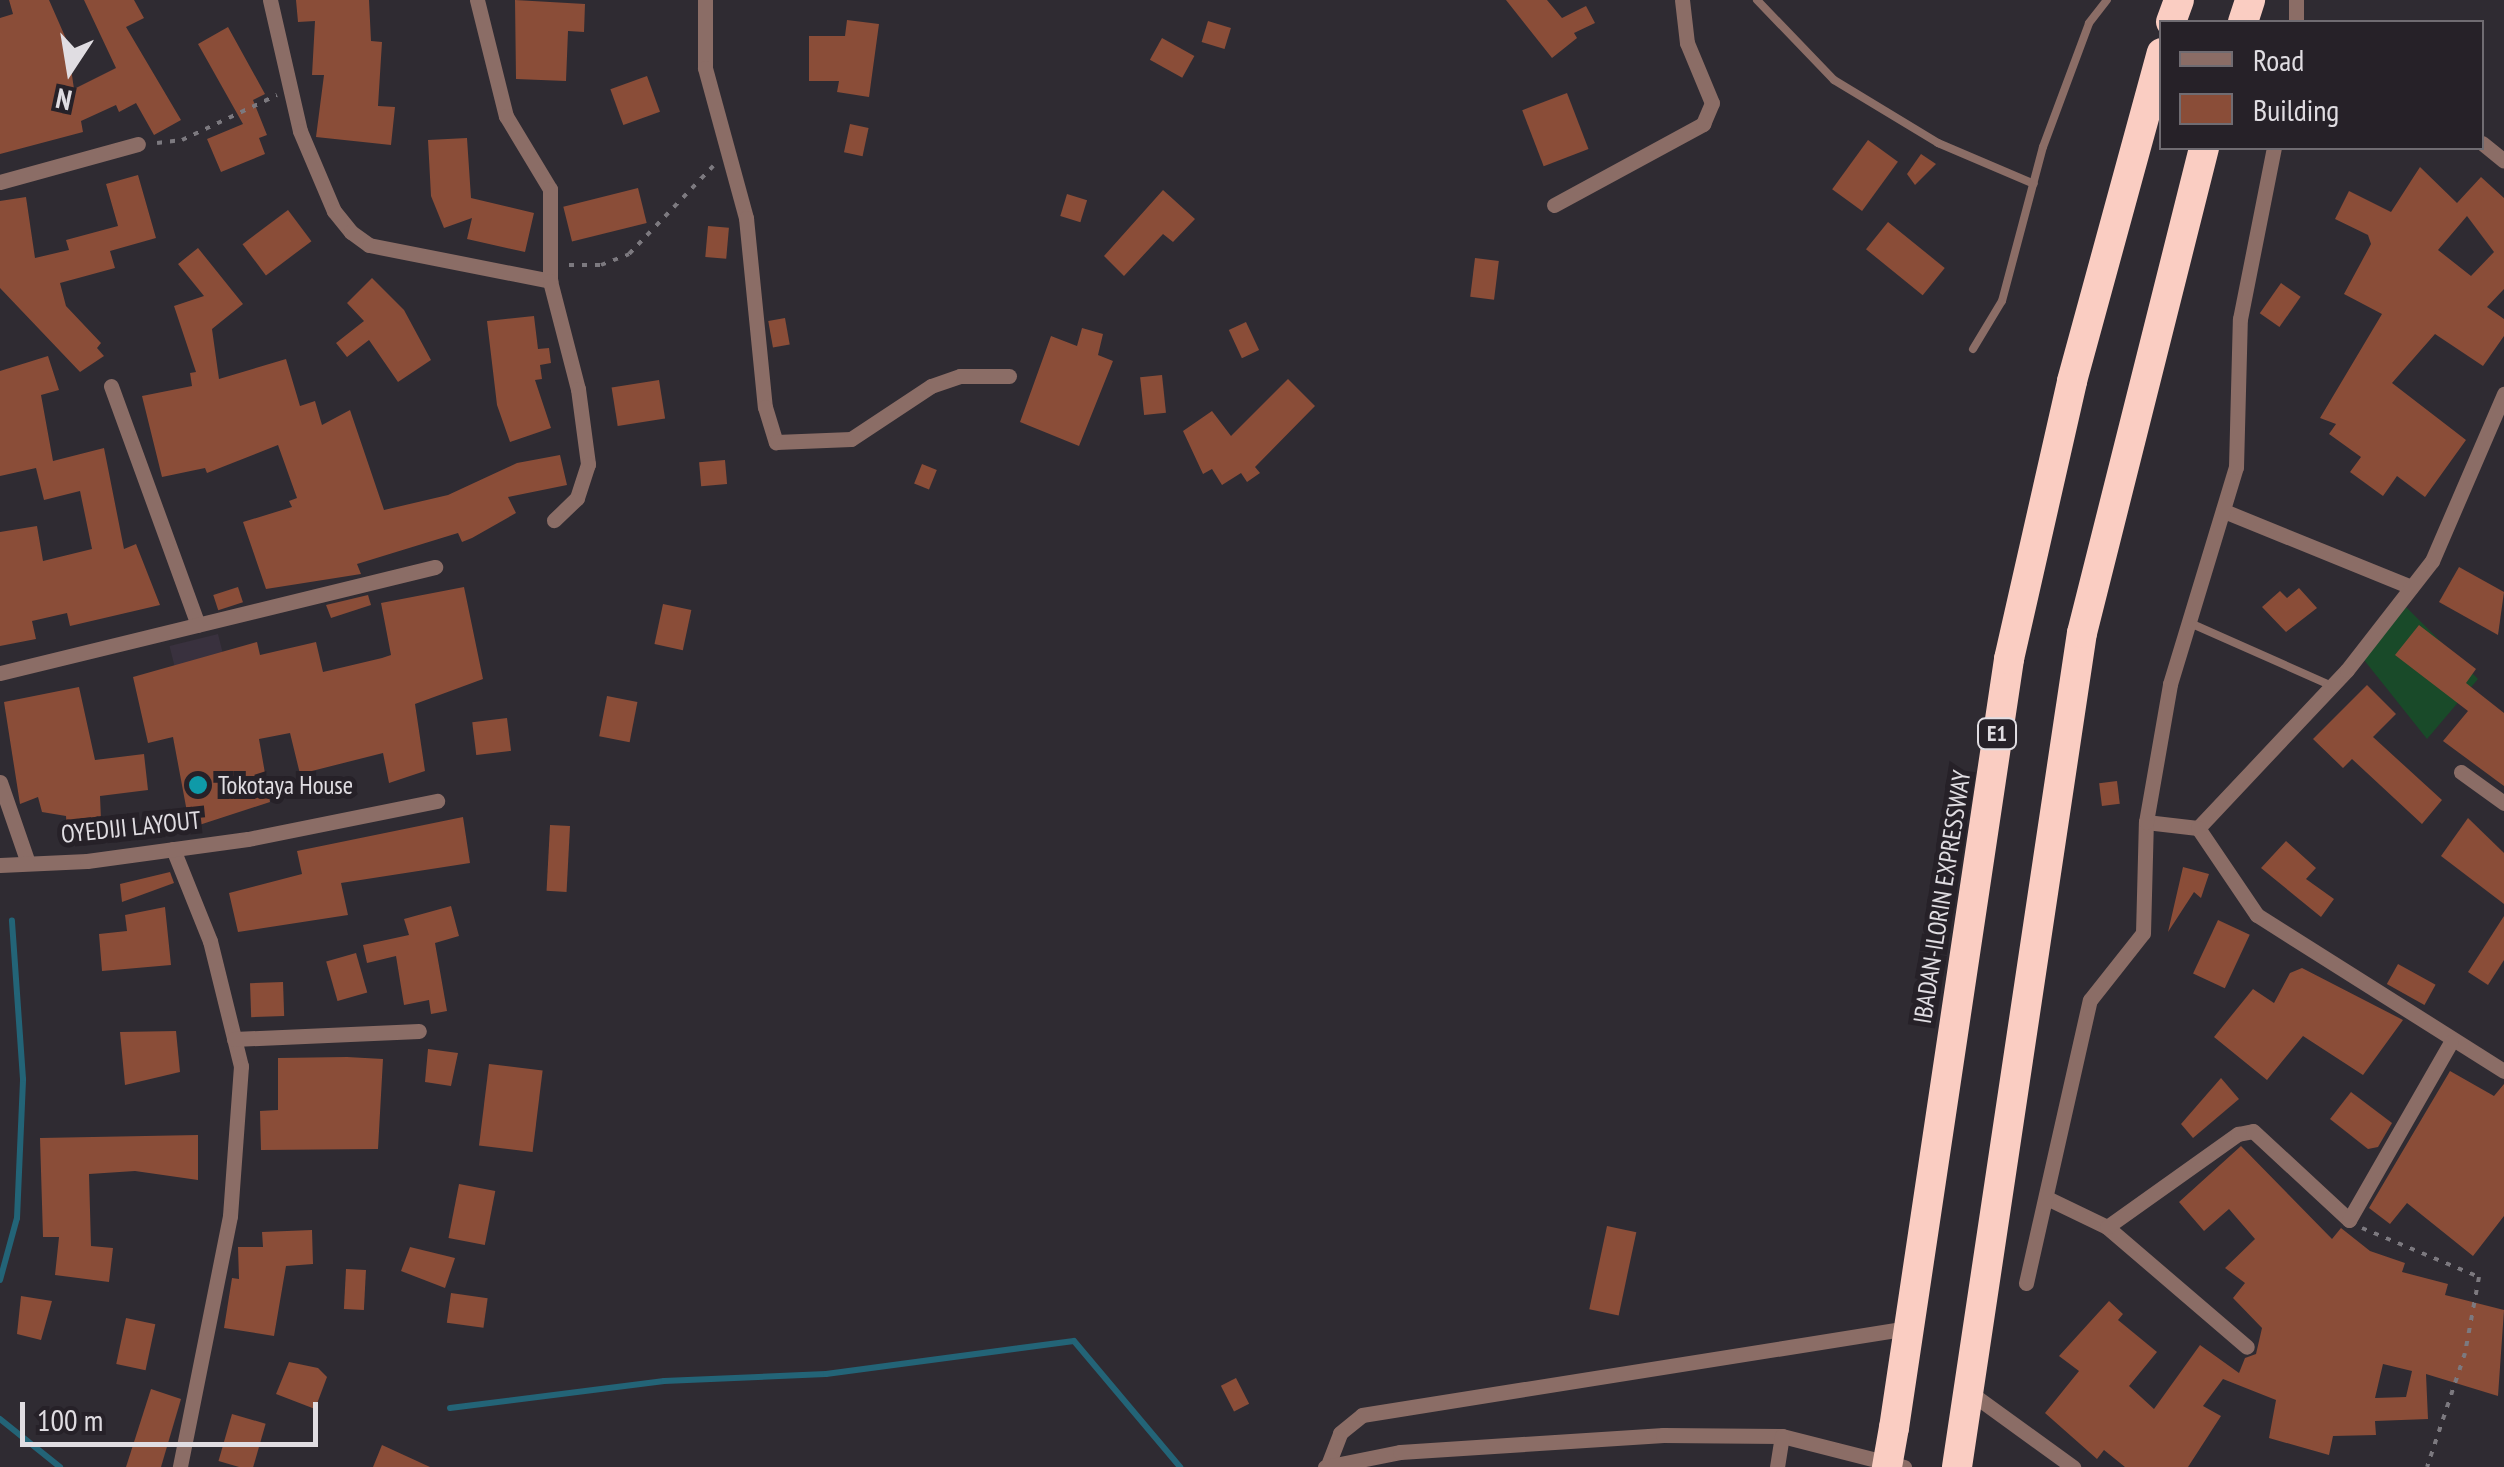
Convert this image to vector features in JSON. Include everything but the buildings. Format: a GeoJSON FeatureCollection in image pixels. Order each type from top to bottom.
{"type":"FeatureCollection","features":[{"type":"Feature","properties":{"kind":"highway","name":"IBADAN-ILORIN EXPRESSWAY"},"geometry":{"type":"LineString","coordinates":[[1887,1467],[2009,659],[2072,380],[2159,64]]}},
{"type":"Feature","properties":{"kind":"highway"},"geometry":{"type":"LineString","coordinates":[[1957,1464],[2082,634],[2203,150]]}},
{"type":"Feature","properties":{"kind":"street"},"geometry":{"type":"LineString","coordinates":[[270,0],[300,131],[334,211],[350,232],[369,245],[550,273]]}},
{"type":"Feature","properties":{"kind":"street"},"geometry":{"type":"LineString","coordinates":[[476,0],[506,116],[550,189],[550,273],[578,389],[588,464],[577,498],[554,520]]}},
{"type":"Feature","properties":{"kind":"street"},"geometry":{"type":"LineString","coordinates":[[705,0],[705,68],[746,218],[765,407],[776,442],[850,439],[931,386],[960,376],[1009,376]]}},
{"type":"Feature","properties":{"kind":"street"},"geometry":{"type":"LineString","coordinates":[[1554,206],[1703,124],[1712,103],[1688,44],[1682,0]]}},
{"type":"Feature","properties":{"kind":"street"},"geometry":{"type":"LineString","coordinates":[[0,182],[138,144]]}},
{"type":"Feature","properties":{"kind":"street"},"geometry":{"type":"LineString","coordinates":[[2484,145],[2504,161]]}},
{"type":"Feature","properties":{"kind":"street"},"geometry":{"type":"LineString","coordinates":[[2026,1284],[2049,1200],[2090,1000],[2143,933],[2146,822],[2170,684],[2236,467],[2249,252],[2274,150]]}},
{"type":"Feature","properties":{"kind":"street"},"geometry":{"type":"LineString","coordinates":[[110,386],[198,625]]}},
{"type":"Feature","properties":{"kind":"street"},"geometry":{"type":"LineString","coordinates":[[2198,828],[2332,686],[2432,561],[2502,405]]}},
{"type":"Feature","properties":{"kind":"street"},"geometry":{"type":"LineString","coordinates":[[2224,510],[2411,587]]}},
{"type":"Feature","properties":{"kind":"street"},"geometry":{"type":"LineString","coordinates":[[0,673],[436,567]]}},
{"type":"Feature","properties":{"kind":"street"},"geometry":{"type":"LineString","coordinates":[[2461,772],[2504,803]]}},
{"type":"Feature","properties":{"kind":"street","name":"OYEDIJI LAYOUT"},"geometry":{"type":"LineString","coordinates":[[0,782],[28,860],[87,861],[173,849],[437,801]]}},
{"type":"Feature","properties":{"kind":"street"},"geometry":{"type":"LineString","coordinates":[[2146,822],[2198,828],[2257,916],[2451,1042],[2504,1071]]}},
{"type":"Feature","properties":{"kind":"street"},"geometry":{"type":"LineString","coordinates":[[173,849],[210,941],[241,1066],[230,1216],[180,1467]]}},
{"type":"Feature","properties":{"kind":"street"},"geometry":{"type":"LineString","coordinates":[[0,865],[28,860]]}},
{"type":"Feature","properties":{"kind":"street"},"geometry":{"type":"LineString","coordinates":[[234,1039],[419,1030]]}},
{"type":"Feature","properties":{"kind":"street"},"geometry":{"type":"LineString","coordinates":[[2107,1227],[2238,1134],[2253,1131],[2349,1220],[2451,1042]]}},
{"type":"Feature","properties":{"kind":"street"},"geometry":{"type":"LineString","coordinates":[[2049,1200],[2107,1227],[2247,1347]]}},
{"type":"Feature","properties":{"kind":"street"},"geometry":{"type":"LineString","coordinates":[[1326,1466],[1340,1433],[1362,1415],[1908,1328]]}},
{"type":"Feature","properties":{"kind":"street"},"geometry":{"type":"LineString","coordinates":[[1968,1391],[2073,1467]]}},
{"type":"Feature","properties":{"kind":"street"},"geometry":{"type":"LineString","coordinates":[[1326,1466],[1456,1448],[1663,1435],[1782,1436],[1904,1467]]}},
{"type":"Feature","properties":{"kind":"street"},"geometry":{"type":"LineString","coordinates":[[1778,1467],[1782,1436]]}},
{"type":"Feature","properties":{"kind":"lane"},"geometry":{"type":"LineString","coordinates":[[1757,0],[1834,80],[1938,142],[2034,184]]}},
{"type":"Feature","properties":{"kind":"lane"},"geometry":{"type":"LineString","coordinates":[[1973,349],[2002,301],[2034,184],[2089,23],[2106,0]]}},
{"type":"Feature","properties":{"kind":"lane"},"geometry":{"type":"LineString","coordinates":[[2190,623],[2332,686]]}},
{"type":"Feature","properties":{"kind":"path"},"geometry":{"type":"LineString","coordinates":[[138,144],[182,140],[290,89]]}},
{"type":"Feature","properties":{"kind":"path"},"geometry":{"type":"LineString","coordinates":[[550,273],[601,265],[629,254],[728,152]]}},
{"type":"Feature","properties":{"kind":"path"},"geometry":{"type":"LineString","coordinates":[[2349,1220],[2384,1242],[2479,1276],[2465,1353],[2426,1467]]}},
{"type":"Feature","properties":{"kind":"shaded area"},"geometry":{"type":"Polygon","coordinates":[[[218,634],[233,692],[184,704],[169,646],[218,634]]]}},
{"type":"Feature","properties":{"kind":"green space"},"geometry":{"type":"Polygon","coordinates":[[[2406,607],[2478,679],[2427,739],[2364,660],[2406,607]]]}},
{"type":"Feature","properties":{"kind":"waterway"},"geometry":{"type":"LineString","coordinates":[[0,1280],[17,1218],[23,1079],[12,920]]}},
{"type":"Feature","properties":{"kind":"waterway"},"geometry":{"type":"LineString","coordinates":[[450,1408],[664,1381],[826,1374],[1074,1341],[1180,1467]]}},
{"type":"Feature","properties":{"kind":"waterway"},"geometry":{"type":"LineString","coordinates":[[0,1419],[60,1467]]}},
{"type":"Feature","properties":{"kind":"place","name":"Tokotaya House"},"geometry":{"type":"Point","coordinates":[198,785]}}]}
